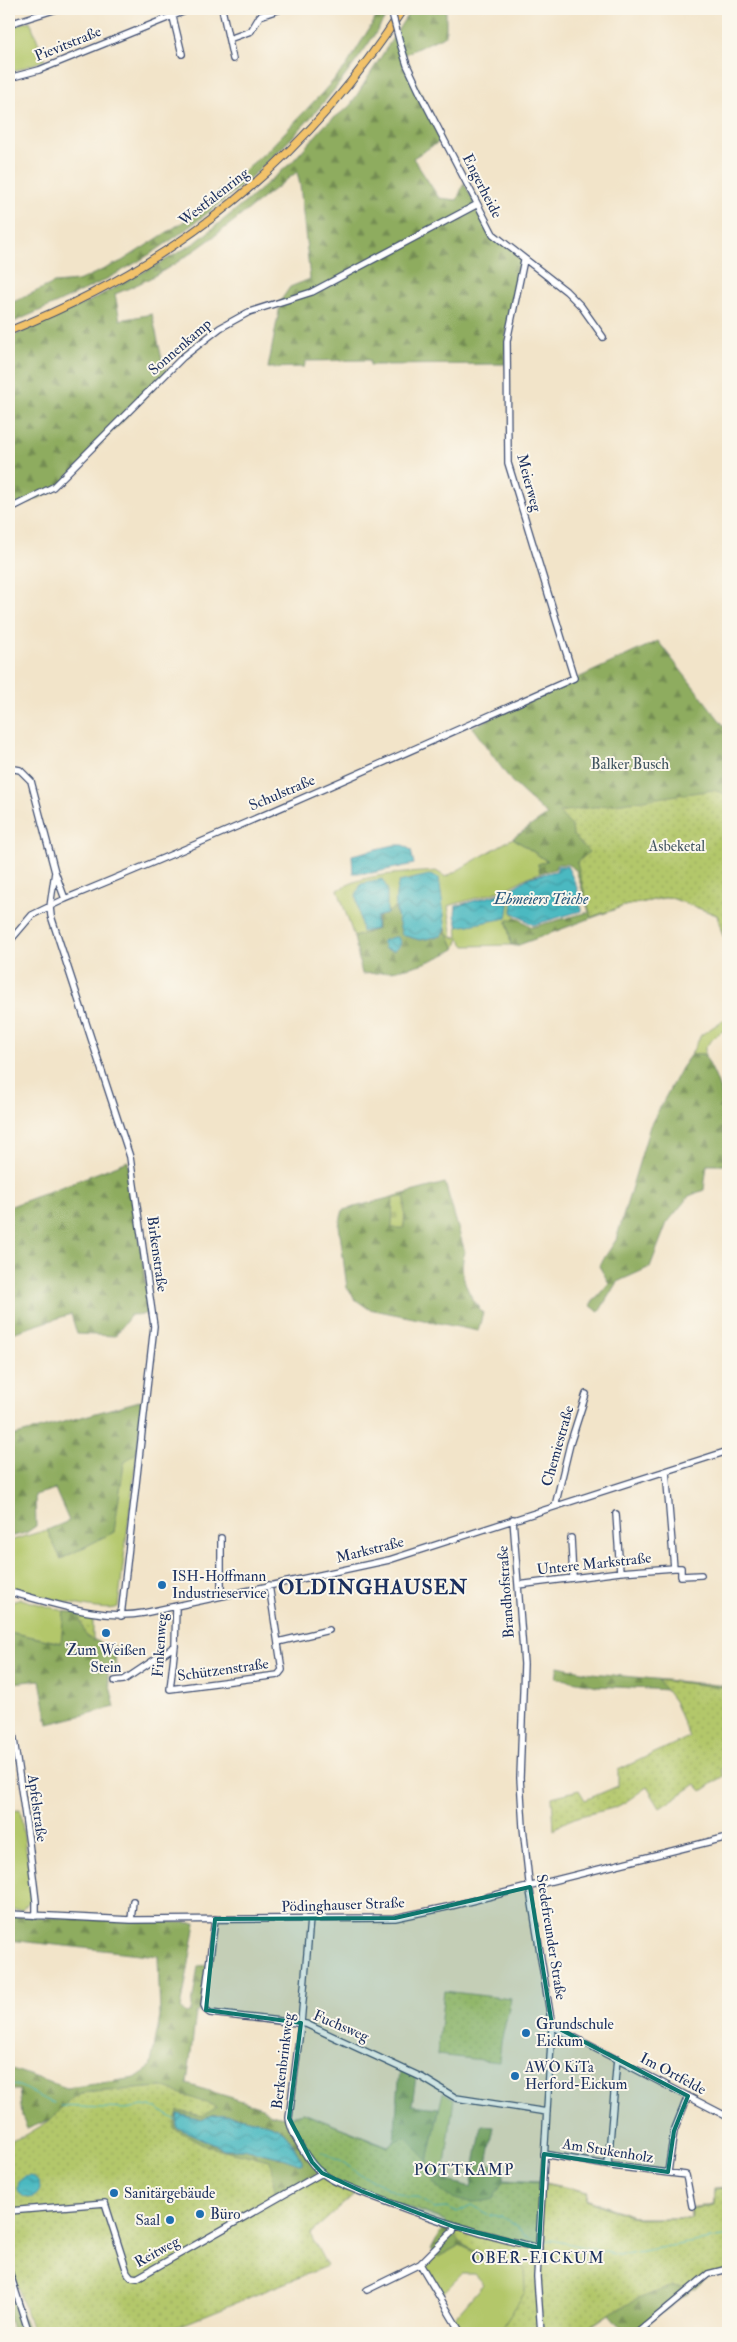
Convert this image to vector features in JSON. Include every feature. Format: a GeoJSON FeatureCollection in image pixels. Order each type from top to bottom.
{"type":"FeatureCollection","features":[{"type":"Feature","properties":{"kind":"main road","name":"Westfalenring"},"geometry":{"type":"LineString","coordinates":[[390,27],[399,9]]}},
{"type":"Feature","properties":{"kind":"main road","name":"Westfalenring"},"geometry":{"type":"LineString","coordinates":[[9,331],[120,278],[188,236],[238,200],[271,170],[326,112],[367,61],[404,9]]}},
{"type":"Feature","properties":{"kind":"street"},"geometry":{"type":"LineString","coordinates":[[9,9],[11,23],[57,9]]}},
{"type":"Feature","properties":{"kind":"street","name":"Pievitstraße"},"geometry":{"type":"LineString","coordinates":[[9,78],[39,70],[172,12],[190,9]]}},
{"type":"Feature","properties":{"kind":"street"},"geometry":{"type":"LineString","coordinates":[[222,9],[233,59]]}},
{"type":"Feature","properties":{"kind":"street"},"geometry":{"type":"LineString","coordinates":[[229,39],[251,31],[260,16],[281,9]]}},
{"type":"Feature","properties":{"kind":"street","name":"Engerheide"},"geometry":{"type":"LineString","coordinates":[[391,9],[407,65],[476,205],[493,234],[566,291],[581,306],[604,337]]}},
{"type":"Feature","properties":{"kind":"street"},"geometry":{"type":"LineString","coordinates":[[172,12],[182,54]]}},
{"type":"Feature","properties":{"kind":"street","name":"Sonnenkamp"},"geometry":{"type":"LineString","coordinates":[[9,509],[53,487],[182,357],[220,328],[249,312],[312,292],[476,205]]}},
{"type":"Feature","properties":{"kind":"street","name":"Meierweg"},"geometry":{"type":"LineString","coordinates":[[524,260],[507,341],[506,447],[508,463],[574,678]]}},
{"type":"Feature","properties":{"kind":"street","name":"Schulstraße"},"geometry":{"type":"LineString","coordinates":[[9,942],[32,915],[65,899],[424,746],[574,678]]}},
{"type":"Feature","properties":{"kind":"street"},"geometry":{"type":"LineString","coordinates":[[9,768],[20,770],[31,781],[65,899]]}},
{"type":"Feature","properties":{"kind":"street"},"geometry":{"type":"LineString","coordinates":[[50,907],[56,872]]}},
{"type":"Feature","properties":{"kind":"street","name":"Birkenstraße"},"geometry":{"type":"LineString","coordinates":[[50,907],[130,1157],[154,1326],[121,1616]]}},
{"type":"Feature","properties":{"kind":"street","name":"Chemiestraße"},"geometry":{"type":"LineString","coordinates":[[555,1506],[570,1444],[586,1394]]}},
{"type":"Feature","properties":{"kind":"street","name":"Markstraße"},"geometry":{"type":"LineString","coordinates":[[9,1592],[107,1615],[121,1616],[176,1606],[377,1563],[728,1451]]}},
{"type":"Feature","properties":{"kind":"street","name":"Untere Markstraße"},"geometry":{"type":"LineString","coordinates":[[666,1472],[674,1568]]}},
{"type":"Feature","properties":{"kind":"street"},"geometry":{"type":"LineString","coordinates":[[616,1514],[620,1572]]}},
{"type":"Feature","properties":{"kind":"street","name":"Brandhofstraße"},"geometry":{"type":"LineString","coordinates":[[512,1519],[524,1664]]}},
{"type":"Feature","properties":{"kind":"street"},"geometry":{"type":"LineString","coordinates":[[221,1538],[221,1595]]}},
{"type":"Feature","properties":{"kind":"street"},"geometry":{"type":"LineString","coordinates":[[571,1538],[573,1578]]}},
{"type":"Feature","properties":{"kind":"street","name":"Untere Markstraße"},"geometry":{"type":"LineString","coordinates":[[518,1586],[620,1572],[674,1568],[681,1568],[681,1576],[701,1575]]}},
{"type":"Feature","properties":{"kind":"street"},"geometry":{"type":"LineString","coordinates":[[269,1586],[278,1642],[329,1630]]}},
{"type":"Feature","properties":{"kind":"street","name":"Finkenweg"},"geometry":{"type":"LineString","coordinates":[[170,1687],[175,1646],[176,1606]]}},
{"type":"Feature","properties":{"kind":"street","name":"Schützenstraße"},"geometry":{"type":"LineString","coordinates":[[170,1687],[173,1690],[282,1672],[278,1642]]}},
{"type":"Feature","properties":{"kind":"street"},"geometry":{"type":"LineString","coordinates":[[114,1681],[124,1680],[175,1646]]}},
{"type":"Feature","properties":{"kind":"street","name":"Stedefreunder Straße"},"geometry":{"type":"LineString","coordinates":[[524,1664],[520,1778],[530,1887],[552,2026],[537,2296],[541,2333]]}},
{"type":"Feature","properties":{"kind":"street","name":"Apfelstraße"},"geometry":{"type":"LineString","coordinates":[[9,1705],[36,1901],[36,1916]]}},
{"type":"Feature","properties":{"kind":"street","name":"Pödinghauser Straße"},"geometry":{"type":"LineString","coordinates":[[9,1914],[131,1920],[380,1919],[406,1916],[728,1838]]}},
{"type":"Feature","properties":{"kind":"street"},"geometry":{"type":"LineString","coordinates":[[131,1920],[133,1900]]}},
{"type":"Feature","properties":{"kind":"street","name":"Fuchsweg"},"geometry":{"type":"LineString","coordinates":[[215,1919],[204,2004],[206,2010],[220,2015],[301,2023],[418,2075],[456,2098],[547,2112]]}},
{"type":"Feature","properties":{"kind":"street","name":"Berkenbrinkweg"},"geometry":{"type":"LineString","coordinates":[[310,1919],[301,2023],[289,2122],[302,2148],[322,2173],[393,2204],[454,2226],[539,2248]]}},
{"type":"Feature","properties":{"kind":"street","name":"Im Ortfelde"},"geometry":{"type":"LineString","coordinates":[[552,2026],[728,2117]]}},
{"type":"Feature","properties":{"kind":"street"},"geometry":{"type":"LineString","coordinates":[[608,2165],[617,2058]]}},
{"type":"Feature","properties":{"kind":"street","name":"Am Stukenholz"},"geometry":{"type":"LineString","coordinates":[[668,2172],[674,2131],[688,2096]]}},
{"type":"Feature","properties":{"kind":"street","name":"Am Stukenholz"},"geometry":{"type":"LineString","coordinates":[[544,2154],[688,2176],[692,2206]]}},
{"type":"Feature","properties":{"kind":"street","name":"Reitweg"},"geometry":{"type":"LineString","coordinates":[[9,2210],[105,2203],[127,2272],[131,2277],[137,2278],[322,2173]]}},
{"type":"Feature","properties":{"kind":"street"},"geometry":{"type":"LineString","coordinates":[[367,2290],[420,2264],[453,2231],[454,2226]]}},
{"type":"Feature","properties":{"kind":"street"},"geometry":{"type":"LineString","coordinates":[[420,2264],[461,2333]]}},
{"type":"Feature","properties":{"kind":"street"},"geometry":{"type":"LineString","coordinates":[[637,2333],[708,2274],[728,2269]]}},
{"type":"Feature","properties":{"kind":"street"},"geometry":{"type":"LineString","coordinates":[[9,2271],[30,2333]]}},
{"type":"Feature","properties":{"kind":"highlighted area"},"geometry":{"type":"Polygon","coordinates":[[[530,1887],[552,2025],[688,2096],[674,2131],[668,2172],[544,2154],[539,2248],[454,2227],[361,2191],[322,2173],[312,2162],[289,2118],[301,2023],[206,2010],[215,1919],[395,1918],[530,1887]]]}},
{"type":"Feature","properties":{"kind":"green space"},"geometry":{"type":"Polygon","coordinates":[[[381,9],[390,9],[365,50],[340,83],[285,144],[224,200],[158,249],[122,271],[66,299],[9,324],[9,304],[54,283],[78,281],[122,261],[186,220],[267,151],[322,93],[347,65],[381,9]]]}},
{"type":"Feature","properties":{"kind":"green space"},"geometry":{"type":"Polygon","coordinates":[[[411,9],[446,9],[446,35],[403,55],[442,140],[413,158],[439,198],[457,200],[464,183],[490,233],[522,256],[506,336],[505,364],[370,365],[370,360],[306,361],[304,367],[268,368],[281,300],[290,287],[310,279],[297,172],[188,255],[141,283],[115,294],[120,320],[152,314],[164,368],[168,369],[167,375],[56,490],[9,512],[9,338],[88,302],[162,262],[196,242],[248,200],[292,162],[326,124],[350,106],[411,9]]]}},
{"type":"Feature","properties":{"kind":"green space"},"geometry":{"type":"Polygon","coordinates":[[[30,21],[45,60],[9,73],[9,27],[30,21]]]}},
{"type":"Feature","properties":{"kind":"green space","name":"Balker Busch"},"geometry":{"type":"Polygon","coordinates":[[[658,641],[728,731],[728,938],[723,936],[717,915],[669,897],[624,906],[516,946],[511,945],[507,921],[516,917],[532,927],[589,912],[576,870],[567,864],[557,864],[555,869],[540,873],[538,864],[547,861],[513,838],[547,815],[512,782],[472,727],[658,641]]]}},
{"type":"Feature","properties":{"kind":"green space","name":"Asbeketal"},"geometry":{"type":"Polygon","coordinates":[[[713,790],[728,795],[728,937],[723,936],[717,915],[669,897],[624,906],[591,917],[577,863],[589,852],[573,835],[572,827],[559,812],[713,790]]]}},
{"type":"Feature","properties":{"kind":"green space"},"geometry":{"type":"Polygon","coordinates":[[[513,838],[548,862],[538,864],[540,873],[530,876],[504,890],[448,906],[453,938],[458,937],[456,906],[505,892],[514,887],[512,912],[516,917],[507,922],[511,945],[465,946],[459,938],[455,949],[446,929],[402,935],[395,909],[377,918],[377,929],[354,937],[338,890],[361,880],[385,875],[436,871],[446,877],[513,838]]]}},
{"type":"Feature","properties":{"kind":"green space"},"geometry":{"type":"Polygon","coordinates":[[[395,908],[403,935],[420,940],[441,936],[446,929],[455,949],[422,964],[386,972],[362,974],[354,937],[377,929],[377,918],[395,908]]]}},
{"type":"Feature","properties":{"kind":"green space"},"geometry":{"type":"Polygon","coordinates":[[[728,1017],[728,1028],[718,1034],[705,1047],[705,1056],[702,1054],[691,1054],[701,1035],[728,1017]]]}},
{"type":"Feature","properties":{"kind":"green space"},"geometry":{"type":"Polygon","coordinates":[[[691,1054],[702,1054],[705,1056],[722,1096],[727,1121],[728,1165],[707,1165],[704,1190],[689,1196],[667,1223],[650,1267],[617,1282],[599,1312],[590,1305],[609,1283],[599,1266],[616,1240],[650,1126],[681,1068],[691,1054]]]}},
{"type":"Feature","properties":{"kind":"green space"},"geometry":{"type":"Polygon","coordinates":[[[128,1161],[150,1314],[131,1315],[115,1336],[77,1334],[71,1314],[9,1334],[9,1207],[128,1161]]]}},
{"type":"Feature","properties":{"kind":"green space"},"geometry":{"type":"Polygon","coordinates":[[[445,1183],[465,1252],[462,1268],[463,1276],[473,1300],[483,1313],[478,1331],[369,1309],[356,1300],[347,1288],[339,1225],[343,1210],[445,1183]]]}},
{"type":"Feature","properties":{"kind":"green space"},"geometry":{"type":"Polygon","coordinates":[[[405,1197],[404,1228],[392,1228],[393,1198],[405,1197]]]}},
{"type":"Feature","properties":{"kind":"green space"},"geometry":{"type":"Polygon","coordinates":[[[143,1400],[137,1452],[124,1463],[114,1532],[61,1559],[47,1530],[69,1521],[55,1489],[35,1495],[36,1526],[26,1533],[9,1537],[9,1437],[143,1400]]]}},
{"type":"Feature","properties":{"kind":"green space"},"geometry":{"type":"Polygon","coordinates":[[[137,1452],[118,1607],[110,1609],[83,1606],[9,1588],[9,1541],[47,1530],[61,1559],[113,1532],[124,1462],[137,1452]]]}},
{"type":"Feature","properties":{"kind":"green space"},"geometry":{"type":"Polygon","coordinates":[[[21,1599],[64,1611],[62,1643],[9,1632],[9,1606],[12,1602],[21,1599]]]}},
{"type":"Feature","properties":{"kind":"green space"},"geometry":{"type":"Polygon","coordinates":[[[64,1611],[78,1613],[90,1637],[115,1647],[116,1669],[107,1672],[115,1707],[48,1724],[40,1680],[13,1683],[9,1632],[61,1643],[64,1611]]]}},
{"type":"Feature","properties":{"kind":"green space"},"geometry":{"type":"Polygon","coordinates":[[[78,1613],[93,1616],[93,1641],[85,1634],[78,1613]]]}},
{"type":"Feature","properties":{"kind":"green space"},"geometry":{"type":"Polygon","coordinates":[[[558,1666],[592,1673],[728,1686],[728,1699],[674,1701],[668,1690],[598,1686],[556,1678],[558,1666]]]}},
{"type":"Feature","properties":{"kind":"green space"},"geometry":{"type":"Polygon","coordinates":[[[658,1680],[728,1688],[728,1765],[721,1769],[724,1776],[702,1791],[696,1784],[660,1808],[647,1787],[613,1808],[574,1818],[554,1830],[552,1797],[579,1790],[585,1800],[618,1786],[618,1770],[689,1737],[674,1701],[658,1680]]]}},
{"type":"Feature","properties":{"kind":"green space"},"geometry":{"type":"Polygon","coordinates":[[[20,1809],[33,1897],[22,1910],[9,1910],[9,1813],[20,1809]]]}},
{"type":"Feature","properties":{"kind":"green space"},"geometry":{"type":"Polygon","coordinates":[[[9,1916],[196,1923],[181,2009],[186,2013],[191,2011],[198,1966],[207,1965],[201,2009],[196,2013],[187,2084],[262,2107],[270,2114],[286,2117],[303,2113],[388,2146],[394,2140],[400,2069],[416,2077],[412,2105],[439,2108],[428,2161],[428,2175],[471,2187],[482,2125],[494,2126],[487,2164],[504,2168],[503,2180],[541,2182],[588,2192],[587,2199],[638,2218],[691,2218],[690,2208],[713,2204],[714,2188],[728,2187],[728,2272],[708,2277],[636,2333],[625,2333],[609,2314],[581,2333],[499,2333],[526,2292],[525,2267],[494,2261],[460,2245],[438,2257],[431,2249],[446,2221],[359,2189],[160,2333],[270,2160],[209,2147],[173,2128],[168,2109],[203,2116],[162,2087],[81,2093],[65,2104],[54,2118],[27,2129],[22,2116],[19,2090],[9,2090],[9,2068],[67,2088],[135,2078],[150,2068],[160,2017],[158,1956],[9,1940],[9,1916]],[[179,2114],[176,2127],[224,2149],[243,2149],[302,2164],[293,2144],[281,2130],[275,2127],[258,2121],[228,2115],[213,2115],[202,2120],[179,2114]]]}},
{"type":"Feature","properties":{"kind":"green space"},"geometry":{"type":"Polygon","coordinates":[[[444,1991],[511,1999],[501,2042],[499,2062],[437,2055],[444,1991]]]}},
{"type":"Feature","properties":{"kind":"green space"},"geometry":{"type":"Polygon","coordinates":[[[162,2087],[217,2107],[203,2116],[178,2111],[173,2128],[209,2147],[270,2160],[276,2196],[318,2171],[287,2127],[286,2118],[303,2113],[388,2147],[395,2141],[406,2137],[428,2161],[434,2183],[441,2191],[449,2197],[470,2202],[493,2199],[503,2181],[541,2183],[587,2192],[586,2200],[638,2219],[692,2218],[691,2209],[714,2205],[715,2189],[728,2188],[728,2270],[708,2275],[695,2289],[672,2286],[640,2298],[610,2313],[580,2333],[499,2333],[525,2292],[524,2267],[502,2262],[470,2249],[461,2243],[445,2226],[446,2221],[360,2189],[310,2234],[327,2266],[161,2333],[128,2333],[126,2327],[115,2333],[33,2333],[9,2261],[9,2142],[26,2135],[49,2121],[65,2104],[81,2093],[162,2087]]]}},
{"type":"Feature","properties":{"kind":"green space"},"geometry":{"type":"Polygon","coordinates":[[[443,2092],[454,2099],[443,2179],[428,2175],[428,2161],[443,2092]]]}},
{"type":"Feature","properties":{"kind":"green space"},"geometry":{"type":"Polygon","coordinates":[[[460,2245],[494,2261],[525,2267],[526,2292],[499,2333],[463,2333],[454,2318],[483,2284],[474,2274],[462,2274],[440,2296],[423,2266],[435,2254],[438,2257],[460,2245]]]}},
{"type":"Feature","properties":{"kind":"green space"},"geometry":{"type":"Polygon","coordinates":[[[9,2277],[29,2333],[9,2333],[12,2330],[9,2319],[9,2277]]]}},
{"type":"Feature","properties":{"kind":"water"},"geometry":{"type":"Polygon","coordinates":[[[394,845],[403,845],[411,850],[414,864],[372,873],[353,873],[352,855],[394,845]]]}},
{"type":"Feature","properties":{"kind":"water","name":"Ebmeiers Teiche"},"geometry":{"type":"Polygon","coordinates":[[[558,866],[567,866],[579,893],[581,911],[533,925],[512,912],[514,887],[530,877],[556,871],[558,866]]]}},
{"type":"Feature","properties":{"kind":"water"},"geometry":{"type":"Polygon","coordinates":[[[429,875],[439,878],[446,929],[441,936],[420,940],[402,935],[396,902],[399,882],[429,875]]]}},
{"type":"Feature","properties":{"kind":"water"},"geometry":{"type":"Polygon","coordinates":[[[382,879],[387,888],[387,914],[376,917],[376,929],[362,932],[356,895],[361,884],[382,879]]]}},
{"type":"Feature","properties":{"kind":"water"},"geometry":{"type":"Polygon","coordinates":[[[505,892],[511,894],[507,918],[458,927],[455,915],[456,906],[505,892]]]}},
{"type":"Feature","properties":{"kind":"water"},"geometry":{"type":"Polygon","coordinates":[[[398,937],[401,944],[394,951],[385,949],[382,941],[398,937]]]}},
{"type":"Feature","properties":{"kind":"water"},"geometry":{"type":"Polygon","coordinates":[[[178,2114],[202,2120],[213,2115],[228,2115],[258,2121],[275,2127],[284,2132],[290,2140],[302,2161],[302,2165],[279,2157],[243,2149],[224,2149],[176,2127],[178,2114]]]}},
{"type":"Feature","properties":{"kind":"water"},"geometry":{"type":"Polygon","coordinates":[[[29,2176],[37,2179],[40,2187],[37,2195],[29,2198],[21,2195],[18,2187],[21,2179],[29,2176]]]}},
{"type":"Feature","properties":{"kind":"waterway"},"geometry":{"type":"LineString","coordinates":[[9,2083],[55,2103]]}},
{"type":"Feature","properties":{"kind":"waterway"},"geometry":{"type":"LineString","coordinates":[[60,2106],[126,2109],[143,2106],[156,2108],[176,2120]]}},
{"type":"Feature","properties":{"kind":"waterway"},"geometry":{"type":"LineString","coordinates":[[321,2152],[340,2160],[359,2174],[407,2197],[417,2197],[435,2209],[447,2208],[456,2212],[471,2205],[487,2214],[501,2217],[515,2224],[524,2235],[533,2239]]}},
{"type":"Feature","properties":{"kind":"waterway"},"geometry":{"type":"LineString","coordinates":[[544,2241],[552,2240],[619,2255],[728,2236]]}},
{"type":"Feature","properties":{"kind":"place","name":"ISH-Hoffmann Industrieservice"},"geometry":{"type":"Point","coordinates":[162,1585]}},
{"type":"Feature","properties":{"kind":"place","name":"Zum Weißen Stein"},"geometry":{"type":"Point","coordinates":[106,1633]}},
{"type":"Feature","properties":{"kind":"place","name":"Grundschule Eickum"},"geometry":{"type":"Point","coordinates":[526,2033]}},
{"type":"Feature","properties":{"kind":"place","name":"AWO KiTa Herford-Eickum"},"geometry":{"type":"Point","coordinates":[515,2076]}},
{"type":"Feature","properties":{"kind":"place","name":"Sanitärgebäude"},"geometry":{"type":"Point","coordinates":[114,2193]}},
{"type":"Feature","properties":{"kind":"place","name":"Büro"},"geometry":{"type":"Point","coordinates":[200,2214]}},
{"type":"Feature","properties":{"kind":"place","name":"Saal"},"geometry":{"type":"Point","coordinates":[170,2220]}},
{"type":"Feature","properties":{"kind":"district","name":"OLDINGHAUSEN"},"geometry":{"type":"Point","coordinates":[373,1587]}},
{"type":"Feature","properties":{"kind":"district","name":"POTTKAMP"},"geometry":{"type":"Point","coordinates":[464,2170]}},
{"type":"Feature","properties":{"kind":"district","name":"OBER-EICKUM"},"geometry":{"type":"Point","coordinates":[538,2258]}}]}
